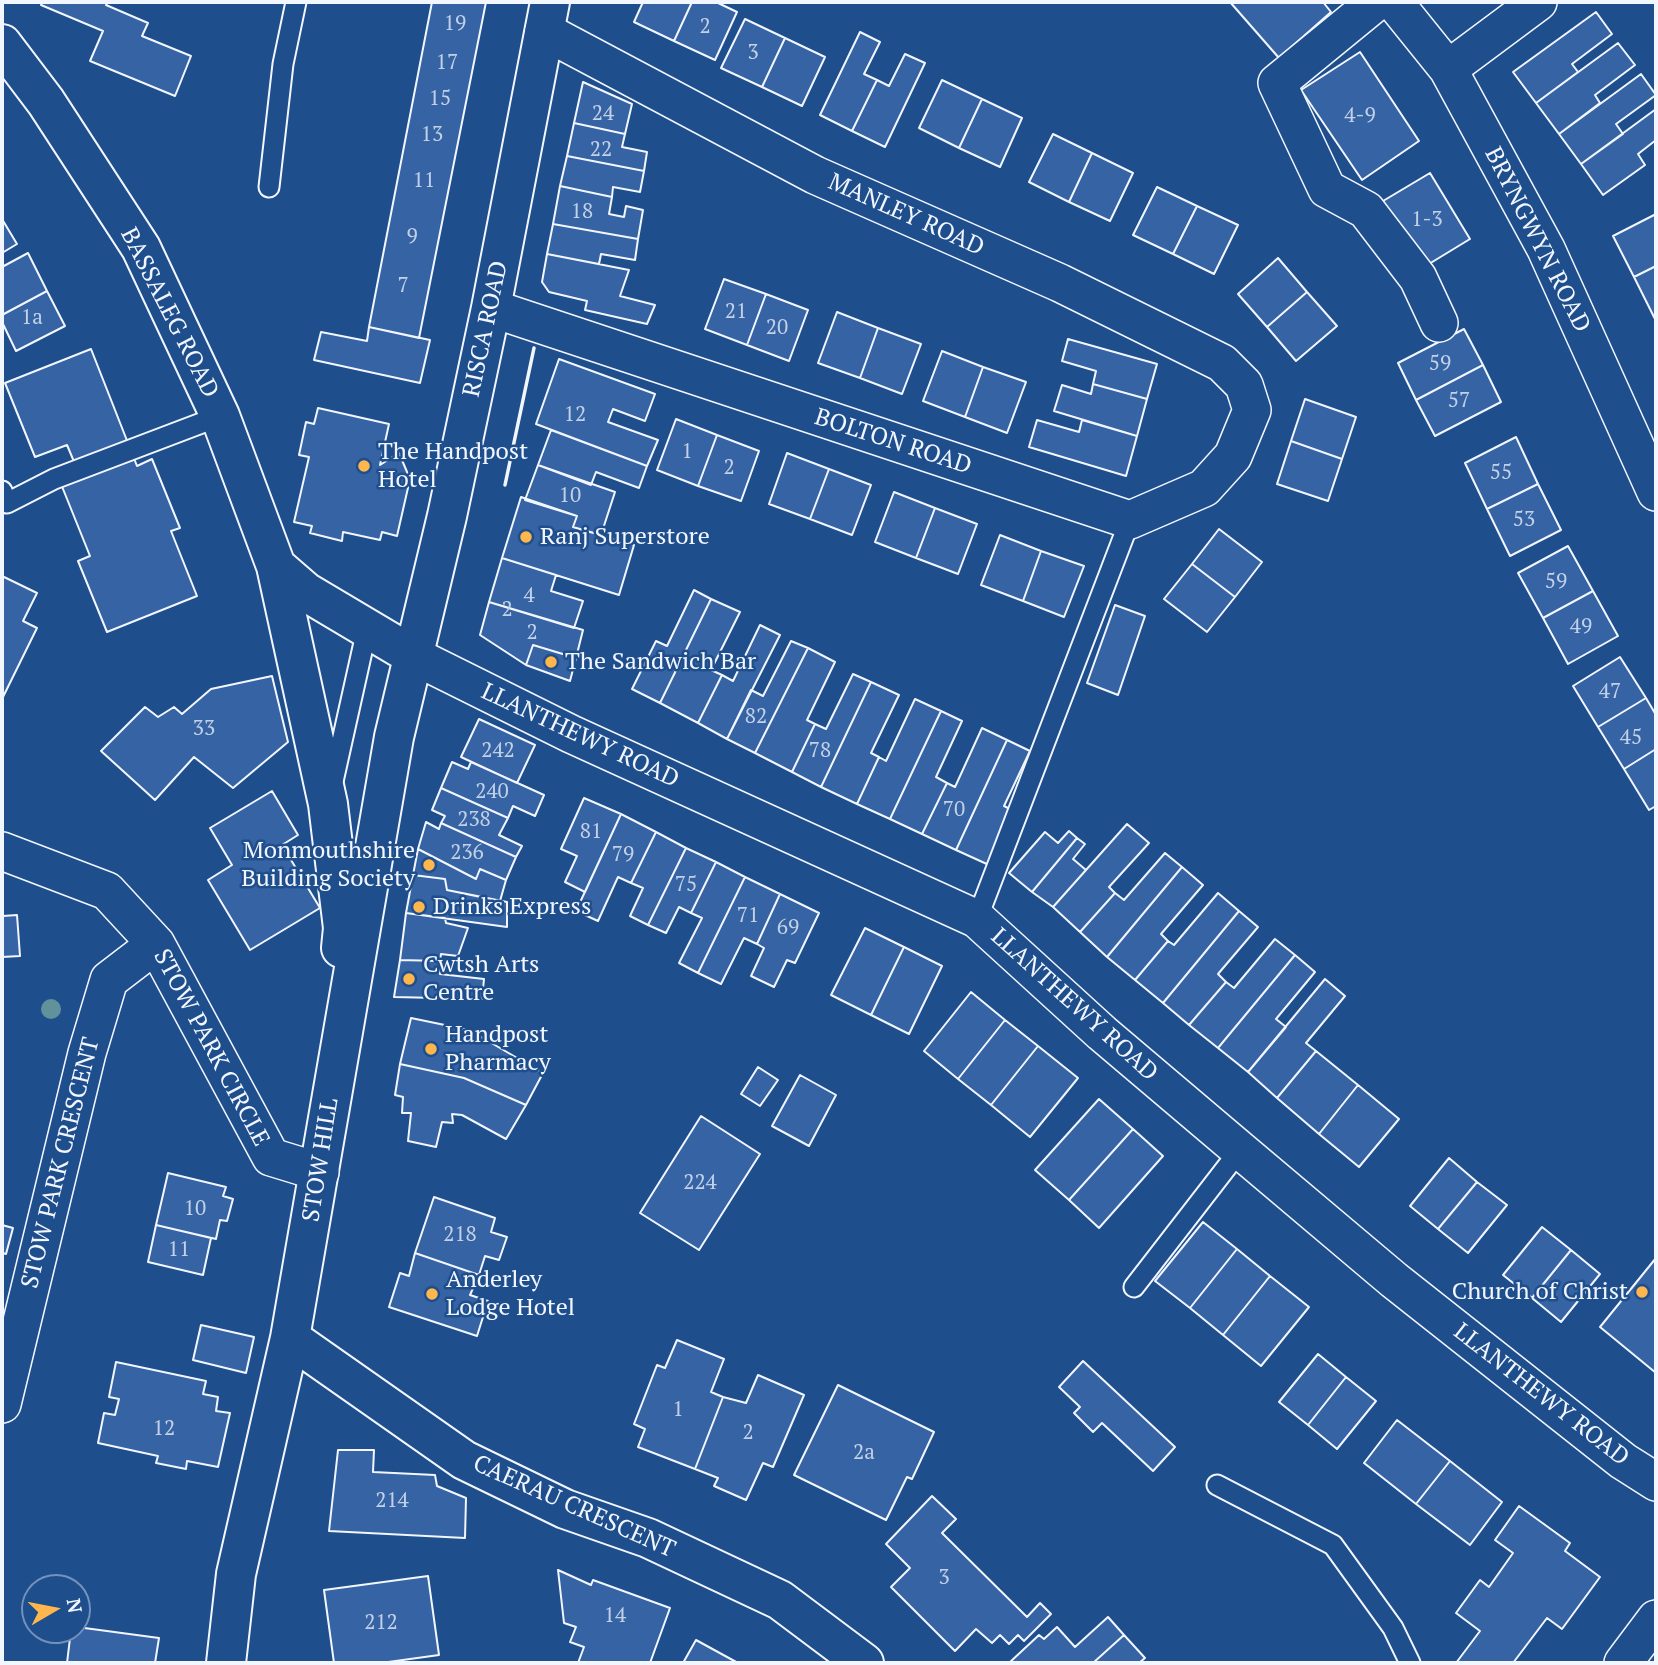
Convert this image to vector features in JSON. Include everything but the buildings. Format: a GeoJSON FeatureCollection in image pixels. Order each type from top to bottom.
{"type":"FeatureCollection","features":[{"type":"Feature","properties":{"kind":"main road","name":"RISCA ROAD"},"geometry":{"type":"LineString","coordinates":[[412,655],[447,516],[491,308],[547,16]]}},
{"type":"Feature","properties":{"kind":"main road","name":"BASSALEG ROAD"},"geometry":{"type":"LineString","coordinates":[[2,44],[46,102],[141,248],[220,416],[276,566],[328,804],[342,928],[334,1076]]}},
{"type":"Feature","properties":{"kind":"main road","name":"BASSALEG ROAD"},"geometry":{"type":"LineString","coordinates":[[276,566],[306,592],[412,655]]}},
{"type":"Feature","properties":{"kind":"main road","name":"STOW HILL"},"geometry":{"type":"LineString","coordinates":[[226,1663],[236,1574],[290,1338],[391,751],[412,655]]}},
{"type":"Feature","properties":{"kind":"main road","name":"CAERAU CRESCENT"},"geometry":{"type":"LineString","coordinates":[[290,1338],[464,1460],[565,1509],[648,1538],[780,1600],[864,1663]]}},
{"type":"Feature","properties":{"kind":"street"},"geometry":{"type":"LineString","coordinates":[[1376,2],[1278,83],[1327,189],[1366,210],[1418,278],[1438,323]]}},
{"type":"Feature","properties":{"kind":"street","name":"BRYNGWYN ROAD"},"geometry":{"type":"LineString","coordinates":[[1394,2],[1448,69],[1546,249],[1656,492]]}},
{"type":"Feature","properties":{"kind":"street"},"geometry":{"type":"LineString","coordinates":[[1448,69],[1538,2]]}},
{"type":"Feature","properties":{"kind":"street","name":"MANLEY ROAD"},"geometry":{"type":"LineString","coordinates":[[547,16],[815,175],[1060,283],[1222,363],[1244,384],[1252,410],[1233,456],[1204,488],[1130,520]]}},
{"type":"Feature","properties":{"kind":"street","name":"BOLTON ROAD"},"geometry":{"type":"LineString","coordinates":[[491,308],[1130,520]]}},
{"type":"Feature","properties":{"kind":"street","name":"LLANTHEWY ROAD"},"geometry":{"type":"LineString","coordinates":[[412,655],[571,734],[977,919],[1102,1033],[1394,1279],[1623,1461],[1656,1482]]}},
{"type":"Feature","properties":{"kind":"street","name":"STOW PARK CIRCLE"},"geometry":{"type":"LineString","coordinates":[[2,851],[107,891],[156,944],[271,1157],[320,1172]]}},
{"type":"Feature","properties":{"kind":"street","name":"STOW PARK CRESCENT"},"geometry":{"type":"LineString","coordinates":[[2,1404],[80,1079],[109,980],[156,944]]}},
{"type":"Feature","properties":{"kind":"street"},"geometry":{"type":"LineString","coordinates":[[1623,1663],[1656,1619]]}},
{"type":"Feature","properties":{"kind":"lane"},"geometry":{"type":"LineString","coordinates":[[269,187],[283,64],[296,2]]}},
{"type":"Feature","properties":{"kind":"lane"},"geometry":{"type":"LineString","coordinates":[[2,491],[8,503],[54,479],[220,416]]}},
{"type":"Feature","properties":{"kind":"lane"},"geometry":{"type":"LineString","coordinates":[[977,919],[1130,520]]}},
{"type":"Feature","properties":{"kind":"lane"},"geometry":{"type":"LineString","coordinates":[[328,804],[367,629]]}},
{"type":"Feature","properties":{"kind":"lane"},"geometry":{"type":"LineString","coordinates":[[1134,1287],[1240,1150]]}},
{"type":"Feature","properties":{"kind":"lane"},"geometry":{"type":"LineString","coordinates":[[1217,1485],[1332,1545],[1393,1628],[1410,1663]]}},
{"type":"Feature","properties":{"kind":"wall"},"geometry":{"type":"LineString","coordinates":[[505,485],[534,348]]}},
{"type":"Feature","properties":{"kind":"place","name":"The Handpost Hotel"},"geometry":{"type":"Point","coordinates":[364,466]}},
{"type":"Feature","properties":{"kind":"place","name":"Ranj Superstore"},"geometry":{"type":"Point","coordinates":[526,537]}},
{"type":"Feature","properties":{"kind":"place","name":"The Sandwich Bar"},"geometry":{"type":"Point","coordinates":[551,662]}},
{"type":"Feature","properties":{"kind":"place","name":"Monmouthshire Building Society"},"geometry":{"type":"Point","coordinates":[429,865]}},
{"type":"Feature","properties":{"kind":"place","name":"Drinks Express"},"geometry":{"type":"Point","coordinates":[419,907]}},
{"type":"Feature","properties":{"kind":"place","name":"Cwtsh Arts Centre"},"geometry":{"type":"Point","coordinates":[409,979]}},
{"type":"Feature","properties":{"kind":"place","name":"Handpost Pharmacy"},"geometry":{"type":"Point","coordinates":[431,1049]}},
{"type":"Feature","properties":{"kind":"place","name":"Church of Christ"},"geometry":{"type":"Point","coordinates":[1642,1292]}},
{"type":"Feature","properties":{"kind":"place","name":"Anderley Lodge Hotel"},"geometry":{"type":"Point","coordinates":[432,1294]}}]}
